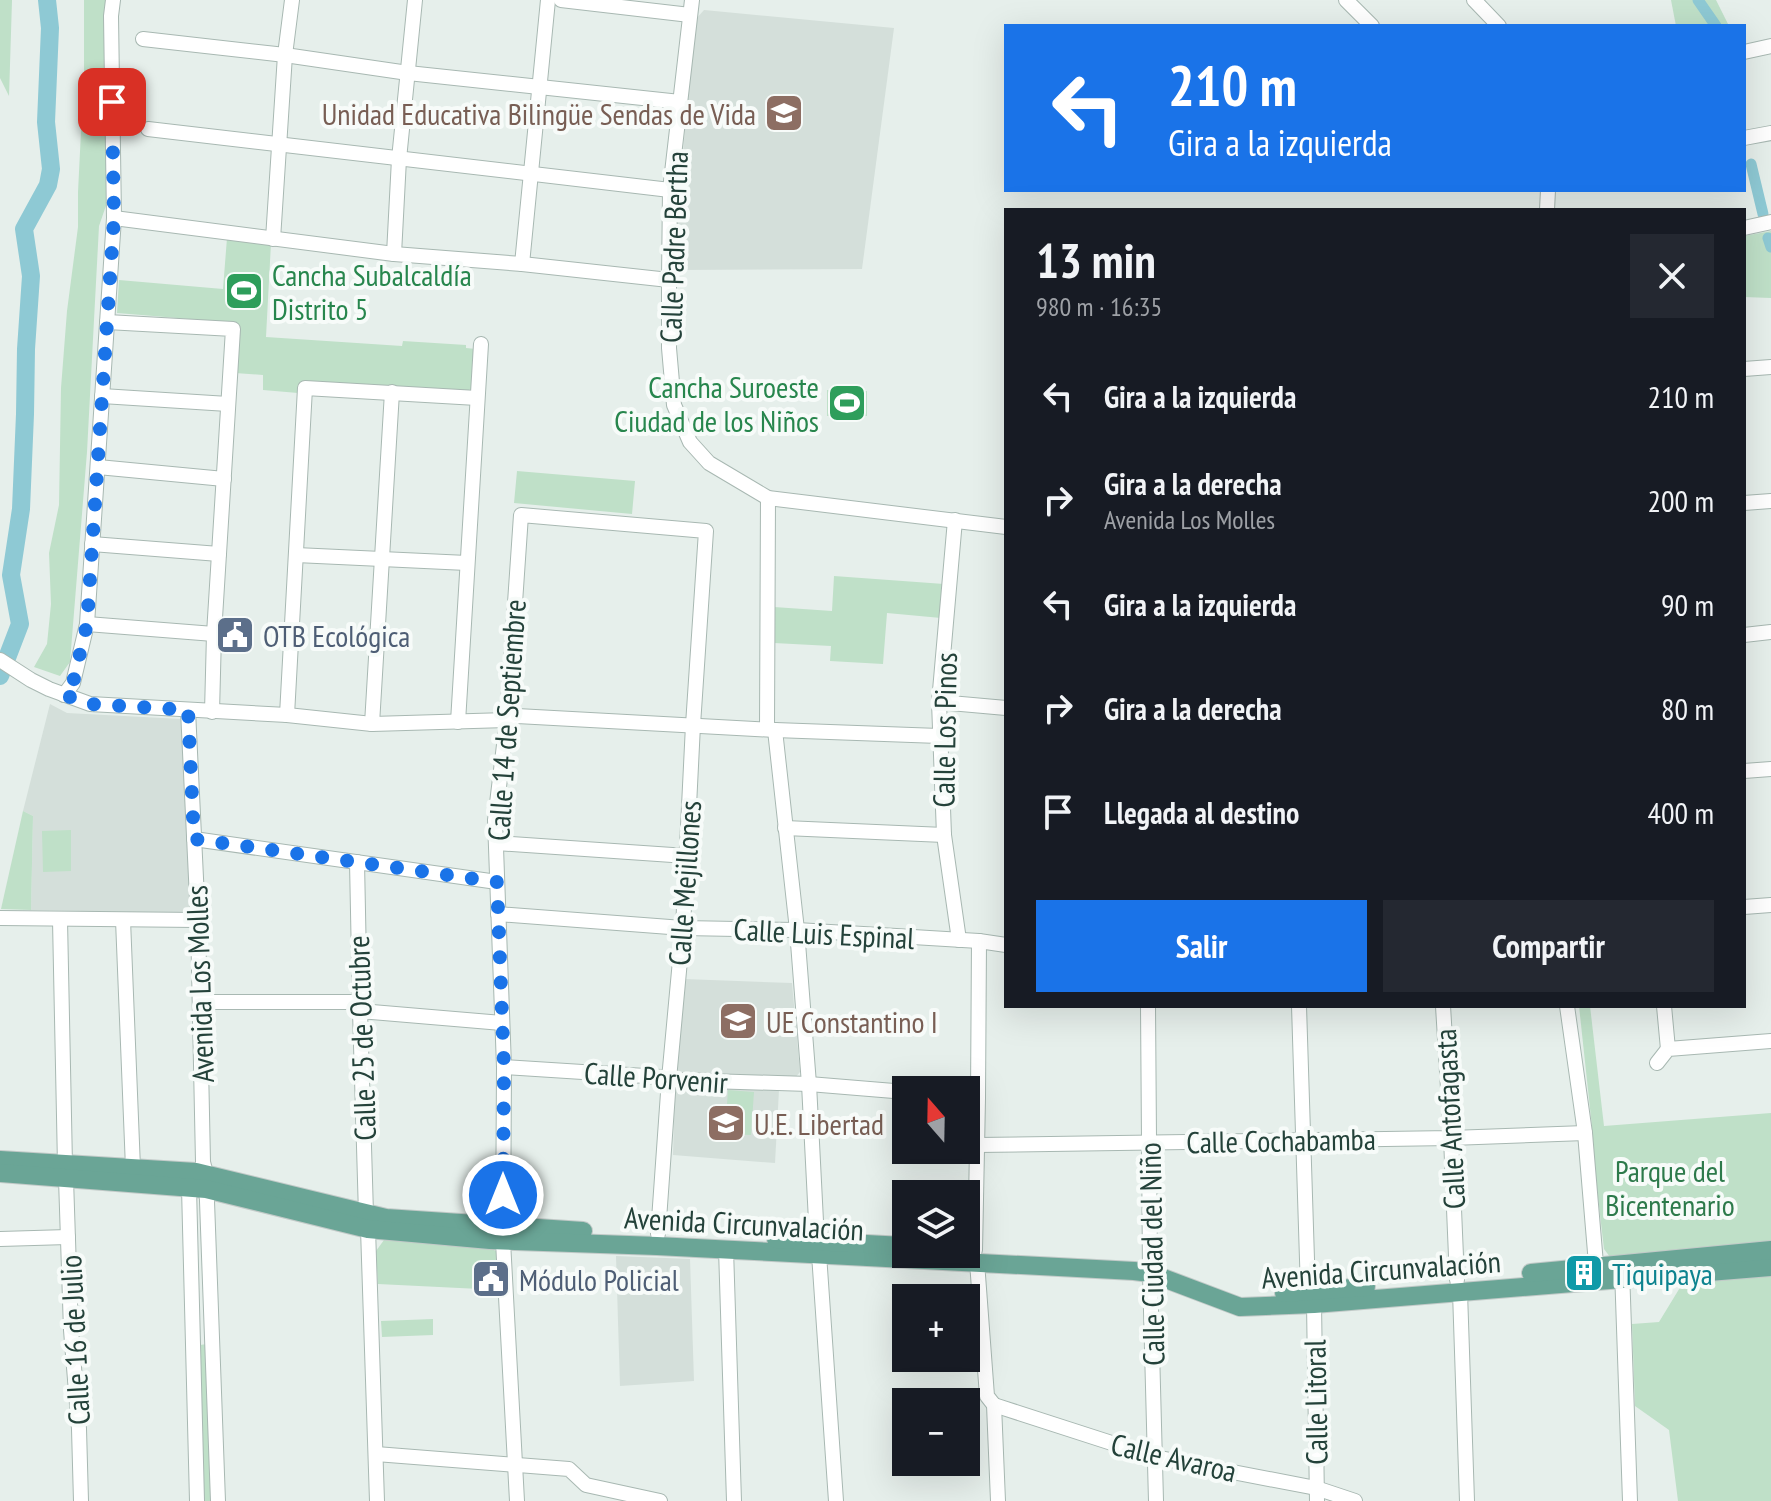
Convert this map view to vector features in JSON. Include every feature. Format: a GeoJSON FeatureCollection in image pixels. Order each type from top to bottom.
{"type":"FeatureCollection","features":[{"type":"Feature","properties":{"kind":"main road","name":"Avenida Circunvalación"},"geometry":{"type":"LineString","coordinates":[[0,1160],[66,1172],[200,1177]]}},
{"type":"Feature","properties":{"kind":"main road","name":"Avenida Circunvalación"},"geometry":{"type":"LineString","coordinates":[[0,1173],[133,1168],[200,1177],[367,1221],[386,1218],[503,1234],[726,1249],[892,1246]]}},
{"type":"Feature","properties":{"kind":"main road","name":"Avenida Circunvalación"},"geometry":{"type":"LineString","coordinates":[[503,1234],[658,1234],[818,1248],[892,1251]]}},
{"type":"Feature","properties":{"kind":"main road","name":"Avenida Circunvalación"},"geometry":{"type":"LineString","coordinates":[[1622,1271],[1771,1250]]}},
{"type":"Feature","properties":{"kind":"main road","name":"Avenida Circunvalación"},"geometry":{"type":"LineString","coordinates":[[980,1255],[1134,1271],[1150,1267],[1240,1307],[1622,1271],[1771,1267]]}},
{"type":"Feature","properties":{"kind":"street"},"geometry":{"type":"LineString","coordinates":[[64,695],[73,683],[87,624],[114,218],[113,0]]}},
{"type":"Feature","properties":{"kind":"street"},"geometry":{"type":"LineString","coordinates":[[273,239],[285,55],[292,0]]}},
{"type":"Feature","properties":{"kind":"street"},"geometry":{"type":"LineString","coordinates":[[394,254],[399,159],[415,0]]}},
{"type":"Feature","properties":{"kind":"street"},"geometry":{"type":"LineString","coordinates":[[522,264],[548,0]]}},
{"type":"Feature","properties":{"kind":"street"},"geometry":{"type":"LineString","coordinates":[[561,0],[691,8]]}},
{"type":"Feature","properties":{"kind":"street"},"geometry":{"type":"LineString","coordinates":[[1346,0],[1370,24]]}},
{"type":"Feature","properties":{"kind":"street"},"geometry":{"type":"LineString","coordinates":[[1474,0],[1497,24]]}},
{"type":"Feature","properties":{"kind":"street","name":"Calle Padre Bertha"},"geometry":{"type":"LineString","coordinates":[[691,8],[670,190],[669,280],[674,405],[690,442],[709,463],[768,498],[1004,527]]}},
{"type":"Feature","properties":{"kind":"street"},"geometry":{"type":"LineString","coordinates":[[143,39],[408,73],[680,102]]}},
{"type":"Feature","properties":{"kind":"street"},"geometry":{"type":"LineString","coordinates":[[1746,52],[1771,46]]}},
{"type":"Feature","properties":{"kind":"street"},"geometry":{"type":"LineString","coordinates":[[148,129],[670,190]]}},
{"type":"Feature","properties":{"kind":"street"},"geometry":{"type":"LineString","coordinates":[[1746,138],[1771,133]]}},
{"type":"Feature","properties":{"kind":"street"},"geometry":{"type":"LineString","coordinates":[[114,218],[394,254],[669,280]]}},
{"type":"Feature","properties":{"kind":"street"},"geometry":{"type":"LineString","coordinates":[[1746,228],[1771,222]]}},
{"type":"Feature","properties":{"kind":"street"},"geometry":{"type":"LineString","coordinates":[[107,322],[233,329],[212,712]]}},
{"type":"Feature","properties":{"kind":"street"},"geometry":{"type":"LineString","coordinates":[[458,722],[481,344]]}},
{"type":"Feature","properties":{"kind":"street"},"geometry":{"type":"LineString","coordinates":[[1746,369],[1771,367]]}},
{"type":"Feature","properties":{"kind":"street"},"geometry":{"type":"LineString","coordinates":[[287,715],[305,388],[477,398]]}},
{"type":"Feature","properties":{"kind":"street"},"geometry":{"type":"LineString","coordinates":[[372,724],[392,392]]}},
{"type":"Feature","properties":{"kind":"street"},"geometry":{"type":"LineString","coordinates":[[102,396],[228,404]]}},
{"type":"Feature","properties":{"kind":"street"},"geometry":{"type":"LineString","coordinates":[[98,467],[224,479]]}},
{"type":"Feature","properties":{"kind":"street"},"geometry":{"type":"LineString","coordinates":[[768,498],[771,729],[797,930],[836,1501]]}},
{"type":"Feature","properties":{"kind":"street"},"geometry":{"type":"LineString","coordinates":[[1746,503],[1771,501]]}},
{"type":"Feature","properties":{"kind":"street","name":"Calle Mejillones"},"geometry":{"type":"LineString","coordinates":[[521,515],[706,531],[683,928],[658,1234]]}},
{"type":"Feature","properties":{"kind":"street","name":"Calle 14 de Septiembre"},"geometry":{"type":"LineString","coordinates":[[517,1501],[503,1234],[504,1067],[495,820],[507,720],[521,515]]}},
{"type":"Feature","properties":{"kind":"street","name":"Calle Los Pinos"},"geometry":{"type":"LineString","coordinates":[[955,520],[939,702],[939,736],[944,835],[959,940]]}},
{"type":"Feature","properties":{"kind":"street"},"geometry":{"type":"LineString","coordinates":[[92,544],[219,554]]}},
{"type":"Feature","properties":{"kind":"street"},"geometry":{"type":"LineString","coordinates":[[296,555],[467,563]]}},
{"type":"Feature","properties":{"kind":"street"},"geometry":{"type":"LineString","coordinates":[[87,624],[214,634]]}},
{"type":"Feature","properties":{"kind":"street"},"geometry":{"type":"LineString","coordinates":[[1746,635],[1771,632]]}},
{"type":"Feature","properties":{"kind":"street"},"geometry":{"type":"LineString","coordinates":[[0,660],[31,680],[90,704],[287,715],[372,724],[507,720],[517,716],[939,736]]}},
{"type":"Feature","properties":{"kind":"street"},"geometry":{"type":"LineString","coordinates":[[939,702],[1004,708]]}},
{"type":"Feature","properties":{"kind":"street","name":"Avenida Los Molles"},"geometry":{"type":"LineString","coordinates":[[188,710],[200,1002],[197,1501]]}},
{"type":"Feature","properties":{"kind":"street"},"geometry":{"type":"LineString","coordinates":[[1746,771],[1771,769]]}},
{"type":"Feature","properties":{"kind":"street"},"geometry":{"type":"LineString","coordinates":[[785,828],[944,835]]}},
{"type":"Feature","properties":{"kind":"street"},"geometry":{"type":"LineString","coordinates":[[194,839],[497,882]]}},
{"type":"Feature","properties":{"kind":"street"},"geometry":{"type":"LineString","coordinates":[[496,843],[687,856]]}},
{"type":"Feature","properties":{"kind":"street","name":"Calle 25 de Octubre"},"geometry":{"type":"LineString","coordinates":[[357,862],[377,1501]]}},
{"type":"Feature","properties":{"kind":"street"},"geometry":{"type":"LineString","coordinates":[[1746,907],[1771,905]]}},
{"type":"Feature","properties":{"kind":"street","name":"Calle Luis Espinal"},"geometry":{"type":"LineString","coordinates":[[498,914],[683,928],[797,930],[1004,945]]}},
{"type":"Feature","properties":{"kind":"street"},"geometry":{"type":"LineString","coordinates":[[0,918],[198,920]]}},
{"type":"Feature","properties":{"kind":"street","name":"Calle 16 de Julio"},"geometry":{"type":"LineString","coordinates":[[60,920],[68,1237],[81,1501]]}},
{"type":"Feature","properties":{"kind":"street"},"geometry":{"type":"LineString","coordinates":[[123,920],[133,1168]]}},
{"type":"Feature","properties":{"kind":"street"},"geometry":{"type":"LineString","coordinates":[[973,1076],[979,941]]}},
{"type":"Feature","properties":{"kind":"street"},"geometry":{"type":"LineString","coordinates":[[200,1002],[360,1007],[502,1023]]}},
{"type":"Feature","properties":{"kind":"street","name":"Calle Ciudad del Niño"},"geometry":{"type":"LineString","coordinates":[[1148,1008],[1156,1501]]}},
{"type":"Feature","properties":{"kind":"street","name":"Calle Litoral"},"geometry":{"type":"LineString","coordinates":[[1299,1008],[1316,1494]]}},
{"type":"Feature","properties":{"kind":"street","name":"Calle Antofagasta"},"geometry":{"type":"LineString","coordinates":[[1443,1008],[1467,1501]]}},
{"type":"Feature","properties":{"kind":"street"},"geometry":{"type":"LineString","coordinates":[[1567,1008],[1585,1133],[1597,1273]]}},
{"type":"Feature","properties":{"kind":"street"},"geometry":{"type":"LineString","coordinates":[[1657,1063],[1668,1049],[1664,1008]]}},
{"type":"Feature","properties":{"kind":"street"},"geometry":{"type":"LineString","coordinates":[[1668,1049],[1771,1041]]}},
{"type":"Feature","properties":{"kind":"street","name":"Calle Porvenir"},"geometry":{"type":"LineString","coordinates":[[504,1067],[892,1091]]}},
{"type":"Feature","properties":{"kind":"street","name":"Calle Cochabamba"},"geometry":{"type":"LineString","coordinates":[[980,1145],[1585,1133]]}},
{"type":"Feature","properties":{"kind":"street","name":"Avenida Los Molles"},"geometry":{"type":"LineString","coordinates":[[200,1177],[218,1501]]}},
{"type":"Feature","properties":{"kind":"street"},"geometry":{"type":"LineString","coordinates":[[0,1239],[68,1237]]}},
{"type":"Feature","properties":{"kind":"street"},"geometry":{"type":"LineString","coordinates":[[726,1249],[734,1501]]}},
{"type":"Feature","properties":{"kind":"street"},"geometry":{"type":"LineString","coordinates":[[974,1268],[987,1396],[994,1405],[998,1501]]}},
{"type":"Feature","properties":{"kind":"street"},"geometry":{"type":"LineString","coordinates":[[1622,1271],[1630,1501]]}},
{"type":"Feature","properties":{"kind":"street","name":"Calle Avaroa"},"geometry":{"type":"LineString","coordinates":[[994,1405],[1155,1457],[1355,1501]]}},
{"type":"Feature","properties":{"kind":"street"},"geometry":{"type":"LineString","coordinates":[[376,1454],[569,1469],[586,1485],[660,1501]]}},
{"type":"Feature","properties":{"kind":"shaded area","name":"Unidad Educativa Bilingüe Sendas de Vida"},"geometry":{"type":"Polygon","coordinates":[[[704,10],[894,28],[862,269],[679,270],[677,217],[693,43],[696,19],[704,10]]]}},
{"type":"Feature","properties":{"kind":"shaded area"},"geometry":{"type":"Polygon","coordinates":[[[50,704],[67,713],[181,719],[188,832],[189,908],[185,913],[31,910],[33,816],[23,811],[50,704]]]}},
{"type":"Feature","properties":{"kind":"shaded area","name":"UE Constantino I"},"geometry":{"type":"Polygon","coordinates":[[[684,979],[792,983],[800,1072],[794,1079],[676,1075],[684,979]]]}},
{"type":"Feature","properties":{"kind":"shaded area","name":"U.E. Libertad"},"geometry":{"type":"Polygon","coordinates":[[[675,1086],[779,1090],[775,1163],[673,1155],[675,1086]]]}},
{"type":"Feature","properties":{"kind":"shaded area"},"geometry":{"type":"Polygon","coordinates":[[[616,1256],[690,1259],[694,1381],[620,1386],[616,1256]]]}},
{"type":"Feature","properties":{"kind":"green space"},"geometry":{"type":"Polygon","coordinates":[[[0,0],[12,0],[9,96],[0,78],[0,0]]]}},
{"type":"Feature","properties":{"kind":"green space"},"geometry":{"type":"Polygon","coordinates":[[[84,0],[108,0],[109,197],[99,226],[87,452],[70,662],[60,676],[34,667],[47,644],[51,604],[49,553],[59,505],[61,388],[78,227],[84,0]]]}},
{"type":"Feature","properties":{"kind":"green space"},"geometry":{"type":"Polygon","coordinates":[[[1671,0],[1716,0],[1728,24],[1676,24],[1671,0]]]}},
{"type":"Feature","properties":{"kind":"green space"},"geometry":{"type":"Polygon","coordinates":[[[1771,231],[1771,298],[1746,297],[1746,236],[1771,231]]]}},
{"type":"Feature","properties":{"kind":"green space"},"geometry":{"type":"Polygon","coordinates":[[[227,238],[271,243],[266,337],[402,346],[403,341],[466,345],[466,348],[476,349],[474,387],[466,392],[298,393],[263,390],[263,375],[235,373],[238,323],[117,313],[119,280],[223,289],[227,238]]]}},
{"type":"Feature","properties":{"kind":"green space","name":"Cancha Suroeste Ciudad de los Niños"},"geometry":{"type":"Polygon","coordinates":[[[827,390],[867,391],[867,416],[827,416],[827,390]]]}},
{"type":"Feature","properties":{"kind":"green space"},"geometry":{"type":"Polygon","coordinates":[[[517,471],[635,481],[632,514],[514,503],[517,471]]]}},
{"type":"Feature","properties":{"kind":"green space"},"geometry":{"type":"Polygon","coordinates":[[[834,576],[944,584],[941,618],[887,613],[883,664],[830,661],[831,646],[774,643],[774,607],[832,611],[834,576]]]}},
{"type":"Feature","properties":{"kind":"green space"},"geometry":{"type":"Polygon","coordinates":[[[23,811],[33,816],[31,910],[1,909],[23,811]]]}},
{"type":"Feature","properties":{"kind":"green space"},"geometry":{"type":"Polygon","coordinates":[[[71,830],[71,871],[43,872],[42,831],[71,830]]]}},
{"type":"Feature","properties":{"kind":"green space","name":"Parque del Bicentenario"},"geometry":{"type":"Polygon","coordinates":[[[1579,1008],[1590,1008],[1604,1126],[1771,1113],[1771,1244],[1610,1257],[1604,1249],[1579,1008]]]}},
{"type":"Feature","properties":{"kind":"green space"},"geometry":{"type":"Polygon","coordinates":[[[728,1090],[754,1092],[751,1135],[725,1134],[728,1090]]]}},
{"type":"Feature","properties":{"kind":"green space"},"geometry":{"type":"Polygon","coordinates":[[[384,1240],[490,1248],[496,1251],[498,1257],[500,1290],[378,1284],[376,1251],[384,1240]]]}},
{"type":"Feature","properties":{"kind":"green space"},"geometry":{"type":"Polygon","coordinates":[[[1771,1273],[1771,1501],[1678,1501],[1669,1430],[1635,1406],[1632,1324],[1659,1322],[1684,1281],[1771,1273]]]}},
{"type":"Feature","properties":{"kind":"green space"},"geometry":{"type":"Polygon","coordinates":[[[433,1319],[433,1335],[382,1337],[381,1321],[433,1319]]]}},
{"type":"Feature","properties":{"kind":"green space"},"geometry":{"type":"Polygon","coordinates":[[[207,1344],[211,1501],[204,1501],[200,1345],[207,1344]]]}},
{"type":"Feature","properties":{"kind":"waterway"},"geometry":{"type":"LineString","coordinates":[[0,676],[20,624],[11,575],[21,509],[31,276],[24,229],[48,185],[51,169],[46,122],[50,28],[47,0]]}},
{"type":"Feature","properties":{"kind":"waterway"},"geometry":{"type":"LineString","coordinates":[[1698,0],[1715,24]]}},
{"type":"Feature","properties":{"kind":"waterway"},"geometry":{"type":"LineString","coordinates":[[1751,164],[1763,214]]}},
{"type":"Feature","properties":{"kind":"waterway"},"geometry":{"type":"LineString","coordinates":[[1768,238],[1771,247]]}},
{"type":"Feature","properties":{"kind":"place","name":"Unidad Educativa Bilingüe Sendas de Vida"},"geometry":{"type":"Point","coordinates":[784,113]}},
{"type":"Feature","properties":{"kind":"place","name":"Cancha Subalcaldía Distrito 5"},"geometry":{"type":"Point","coordinates":[244,291]}},
{"type":"Feature","properties":{"kind":"place","name":"Cancha Suroeste Ciudad de los Niños"},"geometry":{"type":"Point","coordinates":[847,403]}},
{"type":"Feature","properties":{"kind":"place","name":"OTB Ecológica"},"geometry":{"type":"Point","coordinates":[235,635]}},
{"type":"Feature","properties":{"kind":"place","name":"UE Constantino I"},"geometry":{"type":"Point","coordinates":[738,1021]}},
{"type":"Feature","properties":{"kind":"place","name":"U.E. Libertad"},"geometry":{"type":"Point","coordinates":[726,1123]}},
{"type":"Feature","properties":{"kind":"place","name":"Tiquipaya"},"geometry":{"type":"Point","coordinates":[1584,1273]}},
{"type":"Feature","properties":{"kind":"place","name":"Módulo Policial"},"geometry":{"type":"Point","coordinates":[491,1279]}},
{"type":"Feature","properties":{"kind":"route"},"geometry":{"type":"LineString","coordinates":[[112,102],[114,218],[87,624],[73,683],[64,695],[90,704],[188,710],[194,839],[497,882],[504,1067],[503,1195]]}}]}
